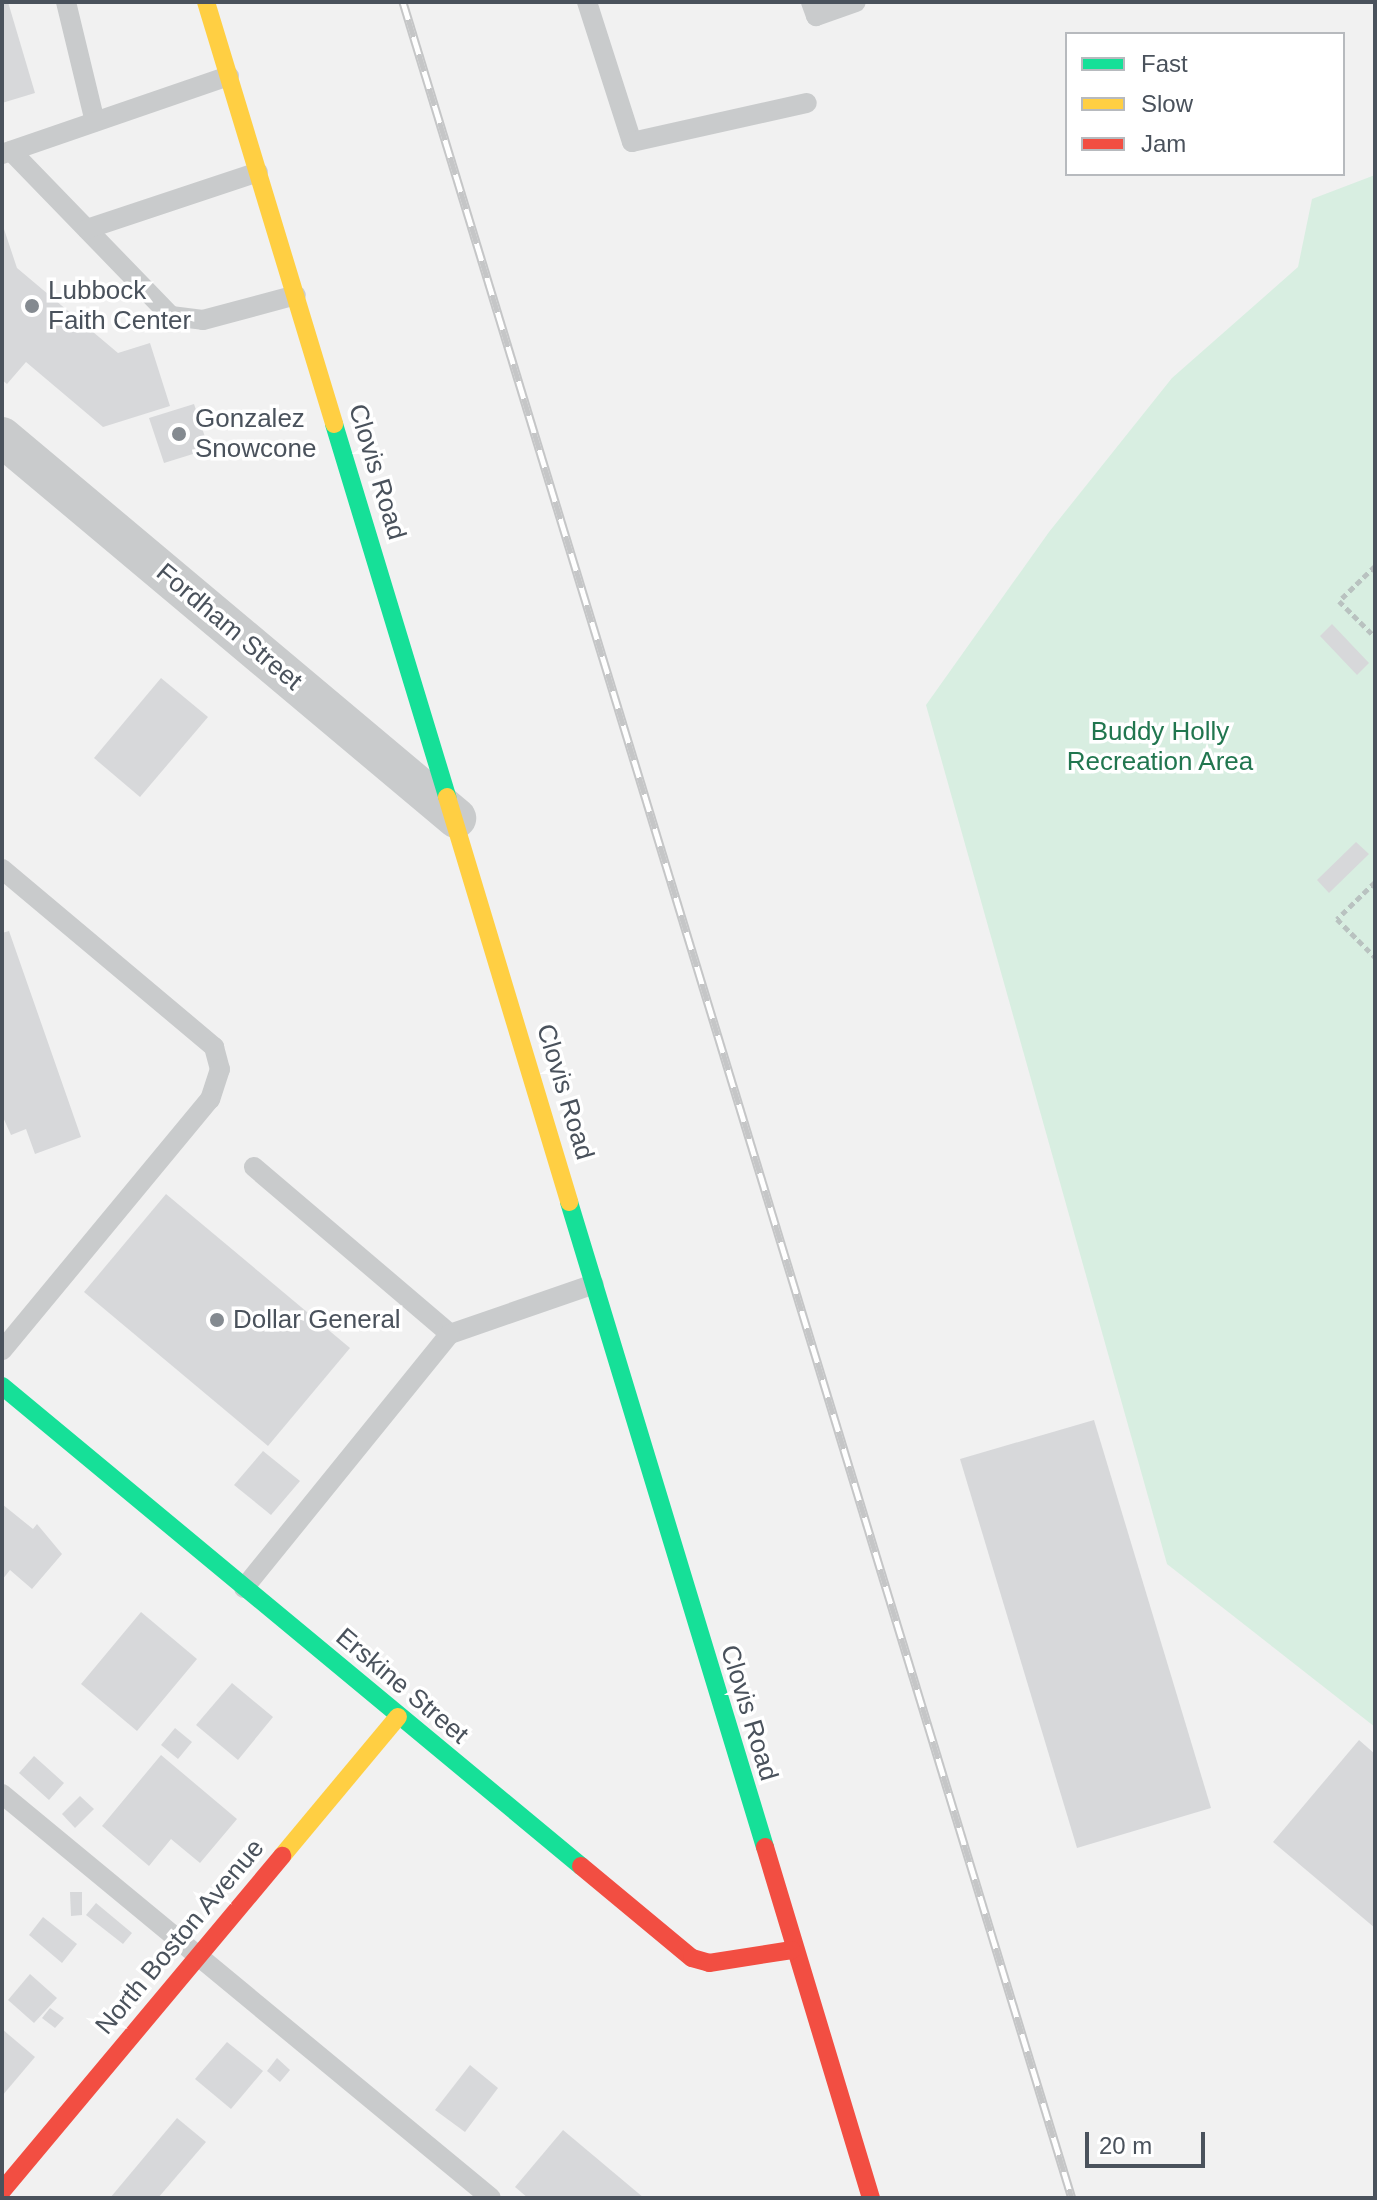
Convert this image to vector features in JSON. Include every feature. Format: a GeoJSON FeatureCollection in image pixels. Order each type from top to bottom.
{"type":"FeatureCollection","features":[{"type":"Feature","properties":{"kind":"main road","name":"Clovis Road"},"geometry":{"type":"LineString","coordinates":[[206,2],[456,818],[792,1950],[871,2198]]}},
{"type":"Feature","properties":{"kind":"main road","name":"Erskine Street"},"geometry":{"type":"LineString","coordinates":[[2,1386],[692,1958],[709,1963],[792,1950]]}},
{"type":"Feature","properties":{"kind":"main road","name":"North Boston Avenue"},"geometry":{"type":"LineString","coordinates":[[2,2191],[398,1717]]}},
{"type":"Feature","properties":{"kind":"street","name":"Fordham Street"},"geometry":{"type":"LineString","coordinates":[[2,437],[456,818]]}},
{"type":"Feature","properties":{"kind":"lane"},"geometry":{"type":"LineString","coordinates":[[66,2],[95,122]]}},
{"type":"Feature","properties":{"kind":"lane"},"geometry":{"type":"LineString","coordinates":[[587,2],[632,142],[807,103]]}},
{"type":"Feature","properties":{"kind":"lane"},"geometry":{"type":"LineString","coordinates":[[811,2],[816,16],[856,2]]}},
{"type":"Feature","properties":{"kind":"lane"},"geometry":{"type":"LineString","coordinates":[[229,76],[6,153],[87,229],[171,316],[203,320],[296,295]]}},
{"type":"Feature","properties":{"kind":"lane"},"geometry":{"type":"LineString","coordinates":[[87,229],[258,172]]}},
{"type":"Feature","properties":{"kind":"lane"},"geometry":{"type":"LineString","coordinates":[[2,869],[214,1047],[220,1069],[210,1099],[2,1350]]}},
{"type":"Feature","properties":{"kind":"lane"},"geometry":{"type":"LineString","coordinates":[[254,1167],[450,1334]]}},
{"type":"Feature","properties":{"kind":"lane"},"geometry":{"type":"LineString","coordinates":[[244,1588],[450,1334],[594,1284]]}},
{"type":"Feature","properties":{"kind":"lane"},"geometry":{"type":"LineString","coordinates":[[2,1794],[196,1958],[491,2198]]}},
{"type":"Feature","properties":{"kind":"path"},"geometry":{"type":"LineString","coordinates":[[1375,566],[1339,601],[1375,637]]}},
{"type":"Feature","properties":{"kind":"path"},"geometry":{"type":"LineString","coordinates":[[1375,882],[1337,919],[1375,957]]}},
{"type":"Feature","properties":{"kind":"green space","name":"Buddy Holly Recreation Area"},"geometry":{"type":"Polygon","coordinates":[[[1375,175],[1375,1727],[1167,1564],[926,705],[1049,532],[1172,378],[1298,267],[1312,199],[1375,175]]]}},
{"type":"Feature","properties":{"kind":"building"},"geometry":{"type":"Polygon","coordinates":[[[2,2],[8,2],[35,93],[2,103],[2,2]]]}},
{"type":"Feature","properties":{"kind":"building","name":"Lubbock Faith Center"},"geometry":{"type":"Polygon","coordinates":[[[2,223],[17,268],[118,353],[150,343],[170,406],[103,427],[26,362],[7,384],[2,380],[2,223]]]}},
{"type":"Feature","properties":{"kind":"building","name":"Gonzalez Snowcone"},"geometry":{"type":"Polygon","coordinates":[[[194,404],[209,449],[164,463],[149,418],[194,404]]]}},
{"type":"Feature","properties":{"kind":"building"},"geometry":{"type":"Polygon","coordinates":[[[1332,624],[1369,663],[1357,675],[1320,636],[1332,624]]]}},
{"type":"Feature","properties":{"kind":"building"},"geometry":{"type":"Polygon","coordinates":[[[161,678],[208,717],[140,797],[94,758],[161,678]]]}},
{"type":"Feature","properties":{"kind":"building"},"geometry":{"type":"Polygon","coordinates":[[[1356,842],[1369,854],[1329,893],[1317,880],[1356,842]]]}},
{"type":"Feature","properties":{"kind":"building"},"geometry":{"type":"Polygon","coordinates":[[[9,931],[81,1137],[35,1154],[26,1129],[11,1135],[2,1115],[2,933],[9,931]]]}},
{"type":"Feature","properties":{"kind":"building","name":"Dollar General"},"geometry":{"type":"Polygon","coordinates":[[[166,1194],[350,1348],[268,1446],[84,1292],[166,1194]]]}},
{"type":"Feature","properties":{"kind":"building"},"geometry":{"type":"Polygon","coordinates":[[[1094,1420],[1211,1808],[1077,1848],[960,1459],[1094,1420]]]}},
{"type":"Feature","properties":{"kind":"building"},"geometry":{"type":"Polygon","coordinates":[[[263,1451],[300,1481],[271,1515],[234,1485],[263,1451]]]}},
{"type":"Feature","properties":{"kind":"building"},"geometry":{"type":"Polygon","coordinates":[[[2,1504],[33,1529],[37,1524],[62,1554],[32,1589],[10,1570],[2,1580],[2,1504]]]}},
{"type":"Feature","properties":{"kind":"building"},"geometry":{"type":"Polygon","coordinates":[[[141,1612],[197,1659],[137,1731],[81,1684],[141,1612]]]}},
{"type":"Feature","properties":{"kind":"building"},"geometry":{"type":"Polygon","coordinates":[[[232,1683],[273,1717],[238,1760],[196,1725],[232,1683]]]}},
{"type":"Feature","properties":{"kind":"building"},"geometry":{"type":"Polygon","coordinates":[[[175,1728],[192,1742],[178,1759],[161,1745],[175,1728]]]}},
{"type":"Feature","properties":{"kind":"building"},"geometry":{"type":"Polygon","coordinates":[[[1359,1740],[1375,1754],[1375,1928],[1273,1842],[1359,1740]]]}},
{"type":"Feature","properties":{"kind":"building"},"geometry":{"type":"Polygon","coordinates":[[[161,1755],[237,1819],[200,1863],[171,1839],[149,1866],[102,1826],[161,1755]]]}},
{"type":"Feature","properties":{"kind":"building"},"geometry":{"type":"Polygon","coordinates":[[[34,1756],[64,1783],[49,1800],[19,1773],[34,1756]]]}},
{"type":"Feature","properties":{"kind":"building"},"geometry":{"type":"Polygon","coordinates":[[[80,1796],[94,1809],[75,1828],[62,1814],[80,1796]]]}},
{"type":"Feature","properties":{"kind":"building"},"geometry":{"type":"Polygon","coordinates":[[[70,1892],[82,1892],[82,1915],[71,1916],[70,1892]]]}},
{"type":"Feature","properties":{"kind":"building"},"geometry":{"type":"Polygon","coordinates":[[[96,1903],[132,1933],[123,1944],[86,1915],[96,1903]]]}},
{"type":"Feature","properties":{"kind":"building"},"geometry":{"type":"Polygon","coordinates":[[[43,1917],[77,1944],[62,1963],[29,1935],[43,1917]]]}},
{"type":"Feature","properties":{"kind":"building"},"geometry":{"type":"Polygon","coordinates":[[[30,1974],[57,1998],[34,2023],[8,2000],[30,1974]]]}},
{"type":"Feature","properties":{"kind":"building"},"geometry":{"type":"Polygon","coordinates":[[[50,2008],[64,2018],[55,2028],[42,2018],[50,2008]]]}},
{"type":"Feature","properties":{"kind":"building"},"geometry":{"type":"Polygon","coordinates":[[[2,2029],[35,2057],[2,2096],[2,2029]]]}},
{"type":"Feature","properties":{"kind":"building"},"geometry":{"type":"Polygon","coordinates":[[[227,2042],[263,2071],[231,2109],[195,2079],[227,2042]]]}},
{"type":"Feature","properties":{"kind":"building"},"geometry":{"type":"Polygon","coordinates":[[[277,2058],[290,2070],[280,2082],[267,2071],[277,2058]]]}},
{"type":"Feature","properties":{"kind":"building"},"geometry":{"type":"Polygon","coordinates":[[[470,2065],[498,2088],[465,2132],[435,2110],[470,2065]]]}},
{"type":"Feature","properties":{"kind":"building"},"geometry":{"type":"Polygon","coordinates":[[[177,2118],[206,2142],[158,2198],[110,2198],[177,2118]]]}},
{"type":"Feature","properties":{"kind":"building"},"geometry":{"type":"Polygon","coordinates":[[[563,2130],[644,2198],[528,2198],[515,2187],[563,2130]]]}},
{"type":"Feature","properties":{"kind":"railway"},"geometry":{"type":"LineString","coordinates":[[403,2],[1072,2198]]}},
{"type":"Feature","properties":{"kind":"traffic: fast"},"geometry":{"type":"LineString","coordinates":[[334,424],[447,797]]}},
{"type":"Feature","properties":{"kind":"traffic: fast"},"geometry":{"type":"LineString","coordinates":[[569,1202],[765,1847]]}},
{"type":"Feature","properties":{"kind":"traffic: fast"},"geometry":{"type":"LineString","coordinates":[[2,1386],[581,1866]]}},
{"type":"Feature","properties":{"kind":"traffic: slow"},"geometry":{"type":"LineString","coordinates":[[206,2],[334,424]]}},
{"type":"Feature","properties":{"kind":"traffic: slow"},"geometry":{"type":"LineString","coordinates":[[447,797],[569,1202]]}},
{"type":"Feature","properties":{"kind":"traffic: slow"},"geometry":{"type":"LineString","coordinates":[[282,1856],[398,1717]]}},
{"type":"Feature","properties":{"kind":"traffic: jam"},"geometry":{"type":"LineString","coordinates":[[765,1847],[871,2198]]}},
{"type":"Feature","properties":{"kind":"traffic: jam"},"geometry":{"type":"LineString","coordinates":[[2,2191],[282,1856]]}},
{"type":"Feature","properties":{"kind":"traffic: jam"},"geometry":{"type":"LineString","coordinates":[[581,1866],[692,1958],[709,1963],[792,1950]]}},
{"type":"Feature","properties":{"kind":"place","name":"Lubbock Faith Center"},"geometry":{"type":"Point","coordinates":[32,306]}},
{"type":"Feature","properties":{"kind":"place","name":"Gonzalez Snowcone"},"geometry":{"type":"Point","coordinates":[179,434]}},
{"type":"Feature","properties":{"kind":"place","name":"Dollar General"},"geometry":{"type":"Point","coordinates":[217,1320]}}]}
